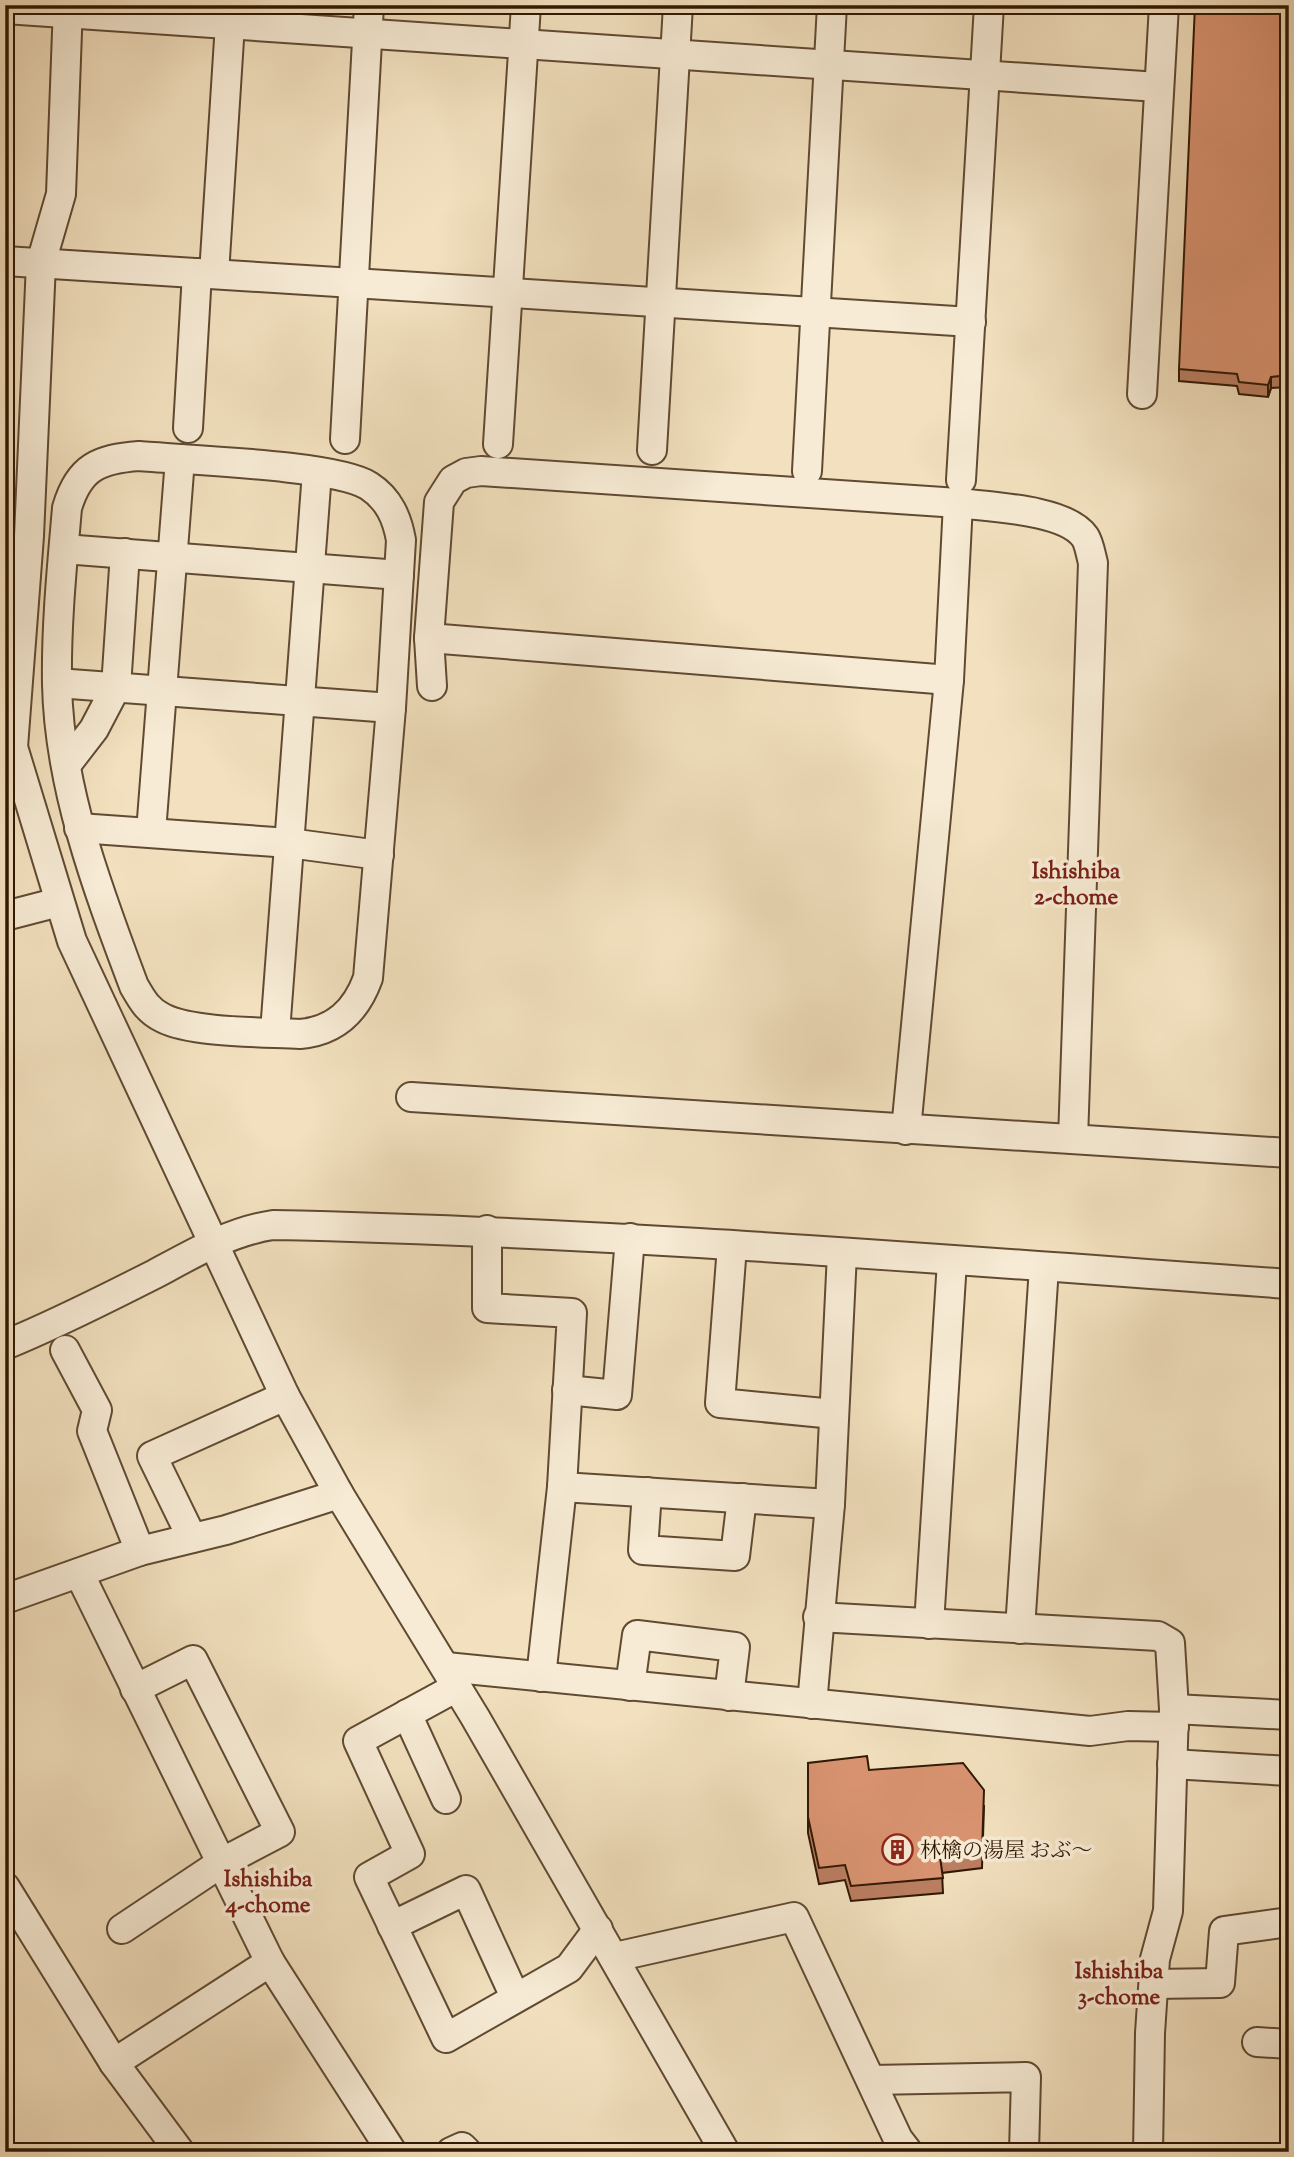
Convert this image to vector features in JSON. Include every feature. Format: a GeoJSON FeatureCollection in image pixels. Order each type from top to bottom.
{"type":"FeatureCollection","features":[{"type":"Feature","properties":{"kind":"street"},"geometry":{"type":"LineString","coordinates":[[345,439],[369,5]]}},
{"type":"Feature","properties":{"kind":"street"},"geometry":{"type":"LineString","coordinates":[[498,444],[526,5]]}},
{"type":"Feature","properties":{"kind":"street"},"geometry":{"type":"LineString","coordinates":[[652,450],[678,5]]}},
{"type":"Feature","properties":{"kind":"street"},"geometry":{"type":"LineString","coordinates":[[807,471],[818,312],[831,5]]}},
{"type":"Feature","properties":{"kind":"street"},"geometry":{"type":"LineString","coordinates":[[906,1130],[949,680],[989,5]]}},
{"type":"Feature","properties":{"kind":"street"},"geometry":{"type":"LineString","coordinates":[[1142,394],[1164,5]]}},
{"type":"Feature","properties":{"kind":"street"},"geometry":{"type":"LineString","coordinates":[[5,9],[231,15],[367,34],[1158,87]]}},
{"type":"Feature","properties":{"kind":"street"},"geometry":{"type":"LineString","coordinates":[[68,9],[61,194],[41,263],[17,499],[9,748],[72,941],[285,1396],[339,1494],[451,1677],[615,1957],[721,2151]]}},
{"type":"Feature","properties":{"kind":"street"},"geometry":{"type":"LineString","coordinates":[[188,428],[231,15]]}},
{"type":"Feature","properties":{"kind":"street"},"geometry":{"type":"LineString","coordinates":[[5,261],[971,322]]}},
{"type":"Feature","properties":{"kind":"street"},"geometry":{"type":"LineString","coordinates":[[139,456],[317,472],[352,477],[383,498],[394,512],[398,527],[399,575],[391,708],[368,978],[356,1005],[332,1027],[317,1033],[194,1026],[164,1019],[146,1008],[134,986],[79,828],[67,764],[57,683],[66,508],[73,489],[86,473],[107,459],[139,456]]}},
{"type":"Feature","properties":{"kind":"street"},"geometry":{"type":"LineString","coordinates":[[150,832],[180,459]]}},
{"type":"Feature","properties":{"kind":"street"},"geometry":{"type":"LineString","coordinates":[[432,686],[429,638],[439,502],[453,480],[466,473],[481,471],[959,492],[1068,523],[1085,537],[1093,563],[1073,1139]]}},
{"type":"Feature","properties":{"kind":"street"},"geometry":{"type":"LineString","coordinates":[[275,1032],[317,472]]}},
{"type":"Feature","properties":{"kind":"street"},"geometry":{"type":"LineString","coordinates":[[64,549],[399,575]]}},
{"type":"Feature","properties":{"kind":"street"},"geometry":{"type":"LineString","coordinates":[[67,764],[94,729],[116,687],[125,552]]}},
{"type":"Feature","properties":{"kind":"street"},"geometry":{"type":"LineString","coordinates":[[429,638],[949,680]]}},
{"type":"Feature","properties":{"kind":"street"},"geometry":{"type":"LineString","coordinates":[[57,683],[300,699],[391,708]]}},
{"type":"Feature","properties":{"kind":"street"},"geometry":{"type":"LineString","coordinates":[[79,828],[289,844],[379,855]]}},
{"type":"Feature","properties":{"kind":"street"},"geometry":{"type":"LineString","coordinates":[[5,916],[59,902]]}},
{"type":"Feature","properties":{"kind":"street"},"geometry":{"type":"LineString","coordinates":[[411,1097],[1289,1153]]}},
{"type":"Feature","properties":{"kind":"street"},"geometry":{"type":"LineString","coordinates":[[5,1345],[57,1324],[212,1244],[254,1228],[273,1225],[486,1230],[630,1238],[1289,1283]]}},
{"type":"Feature","properties":{"kind":"street"},"geometry":{"type":"LineString","coordinates":[[486,1230],[487,1308],[572,1313],[562,1487],[541,1677]]}},
{"type":"Feature","properties":{"kind":"street"},"geometry":{"type":"LineString","coordinates":[[567,1390],[617,1395],[630,1238]]}},
{"type":"Feature","properties":{"kind":"street"},"geometry":{"type":"LineString","coordinates":[[732,1246],[720,1403],[834,1414]]}},
{"type":"Feature","properties":{"kind":"street"},"geometry":{"type":"LineString","coordinates":[[812,1703],[830,1504],[842,1253]]}},
{"type":"Feature","properties":{"kind":"street"},"geometry":{"type":"LineString","coordinates":[[929,1624],[952,1261]]}},
{"type":"Feature","properties":{"kind":"street"},"geometry":{"type":"LineString","coordinates":[[1020,1629],[1044,1266]]}},
{"type":"Feature","properties":{"kind":"street"},"geometry":{"type":"LineString","coordinates":[[65,1350],[97,1410],[92,1431],[140,1551]]}},
{"type":"Feature","properties":{"kind":"street"},"geometry":{"type":"LineString","coordinates":[[192,1538],[152,1456],[285,1396]]}},
{"type":"Feature","properties":{"kind":"street"},"geometry":{"type":"LineString","coordinates":[[562,1487],[830,1504]]}},
{"type":"Feature","properties":{"kind":"street"},"geometry":{"type":"LineString","coordinates":[[647,1492],[643,1550],[735,1556],[742,1498]]}},
{"type":"Feature","properties":{"kind":"street"},"geometry":{"type":"LineString","coordinates":[[5,1599],[140,1551],[339,1494]]}},
{"type":"Feature","properties":{"kind":"street"},"geometry":{"type":"LineString","coordinates":[[79,1573],[270,1962],[392,2152]]}},
{"type":"Feature","properties":{"kind":"street"},"geometry":{"type":"LineString","coordinates":[[818,1617],[1158,1636],[1170,1643],[1174,1718],[1168,1910],[1156,1959],[1148,2152]]}},
{"type":"Feature","properties":{"kind":"street"},"geometry":{"type":"LineString","coordinates":[[630,1686],[636,1635],[735,1647],[729,1696]]}},
{"type":"Feature","properties":{"kind":"street"},"geometry":{"type":"LineString","coordinates":[[122,1929],[221,1863],[279,1832],[192,1660],[135,1689]]}},
{"type":"Feature","properties":{"kind":"street"},"geometry":{"type":"LineString","coordinates":[[598,1929],[569,1968],[446,2038],[369,1877],[410,1854],[358,1741],[407,1714],[451,1677],[541,1677],[1090,1731],[1174,1718],[1289,1715]]}},
{"type":"Feature","properties":{"kind":"street"},"geometry":{"type":"LineString","coordinates":[[407,1714],[446,1799]]}},
{"type":"Feature","properties":{"kind":"street"},"geometry":{"type":"LineString","coordinates":[[1172,1765],[1289,1771]]}},
{"type":"Feature","properties":{"kind":"street"},"geometry":{"type":"LineString","coordinates":[[5,1887],[114,2063],[180,2152]]}},
{"type":"Feature","properties":{"kind":"street"},"geometry":{"type":"LineString","coordinates":[[392,1926],[466,1891],[515,1997]]}},
{"type":"Feature","properties":{"kind":"street"},"geometry":{"type":"LineString","coordinates":[[615,1957],[794,1917],[898,2138],[908,2152]]}},
{"type":"Feature","properties":{"kind":"street"},"geometry":{"type":"LineString","coordinates":[[1154,1984],[1220,1983],[1224,1931],[1289,1922]]}},
{"type":"Feature","properties":{"kind":"street"},"geometry":{"type":"LineString","coordinates":[[114,2063],[270,1962]]}},
{"type":"Feature","properties":{"kind":"street"},"geometry":{"type":"LineString","coordinates":[[1257,2042],[1289,2044]]}},
{"type":"Feature","properties":{"kind":"street"},"geometry":{"type":"LineString","coordinates":[[871,2080],[1026,2077],[1024,2152]]}},
{"type":"Feature","properties":{"kind":"street"},"geometry":{"type":"LineString","coordinates":[[451,2152],[462,2147],[467,2152]]}},
{"type":"Feature","properties":{"kind":"building"},"geometry":{"type":"Polygon","coordinates":[[[1195,5],[1289,5],[1289,375],[1271,377],[1268,385],[1239,382],[1237,374],[1179,369],[1195,5]]]}},
{"type":"Feature","properties":{"kind":"building","name":"林檎の湯屋 おぶ～"},"geometry":{"type":"Polygon","coordinates":[[[867,1756],[869,1770],[963,1763],[984,1790],[982,1852],[940,1857],[943,1878],[851,1886],[845,1865],[819,1868],[808,1817],[808,1763],[867,1756]]]}},
{"type":"Feature","properties":{"kind":"place","name":"林檎の湯屋 おぶ～"},"geometry":{"type":"Point","coordinates":[897,1850]}},
{"type":"Feature","properties":{"kind":"district","name":"Ishishiba 2-chome"},"geometry":{"type":"Point","coordinates":[1076,883]}},
{"type":"Feature","properties":{"kind":"district","name":"Ishishiba 4-chome"},"geometry":{"type":"Point","coordinates":[268,1891]}},
{"type":"Feature","properties":{"kind":"district","name":"Ishishiba 3-chome"},"geometry":{"type":"Point","coordinates":[1119,1983]}}]}
